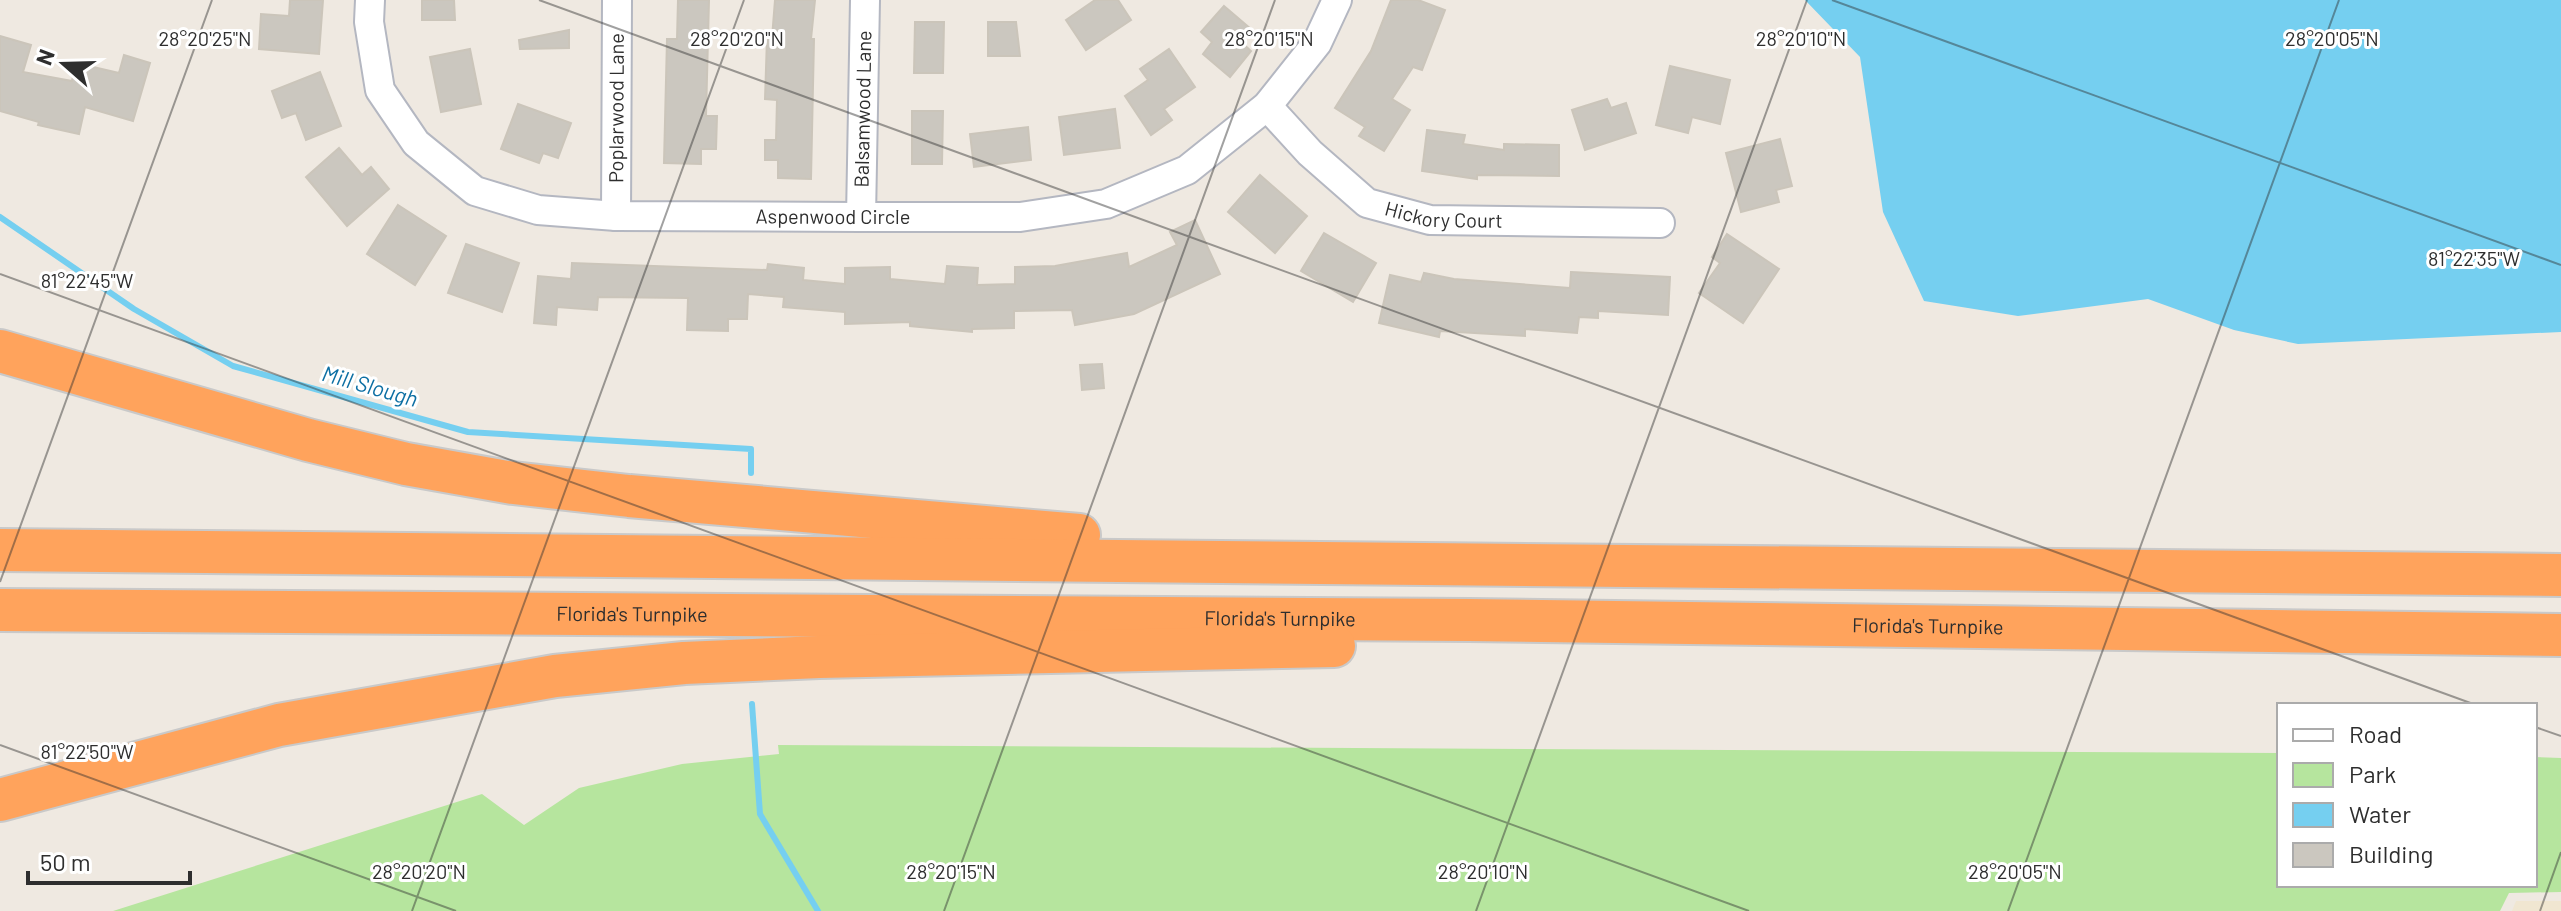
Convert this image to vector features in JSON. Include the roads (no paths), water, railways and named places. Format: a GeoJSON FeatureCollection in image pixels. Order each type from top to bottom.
{"type":"FeatureCollection","features":[{"type":"Feature","properties":{"kind":"highway"},"geometry":{"type":"LineString","coordinates":[[0,351],[308,440],[406,464],[513,483],[629,496],[1162,542],[1306,562]]}},
{"type":"Feature","properties":{"kind":"highway"},"geometry":{"type":"LineString","coordinates":[[0,550],[2561,575]]}},
{"type":"Feature","properties":{"kind":"highway","name":"Florida's Turnpike"},"geometry":{"type":"LineString","coordinates":[[0,610],[1469,620],[2561,635]]}},
{"type":"Feature","properties":{"kind":"highway"},"geometry":{"type":"LineString","coordinates":[[0,800],[279,725],[555,676],[684,663],[1987,628]]}},
{"type":"Feature","properties":{"kind":"street","name":"Aspenwood Circle"},"geometry":{"type":"LineString","coordinates":[[370,0],[369,22],[380,90],[416,143],[475,191],[538,210],[616,216],[861,217],[1020,217],[1106,204],[1187,170],[1267,106],[1317,43],[1337,0]]}},
{"type":"Feature","properties":{"kind":"street","name":"Poplarwood Lane"},"geometry":{"type":"LineString","coordinates":[[616,216],[617,0]]}},
{"type":"Feature","properties":{"kind":"street","name":"Balsamwood Lane"},"geometry":{"type":"LineString","coordinates":[[861,217],[865,0]]}},
{"type":"Feature","properties":{"kind":"street","name":"Hickory Court"},"geometry":{"type":"LineString","coordinates":[[1267,106],[1310,153],[1367,203],[1430,220],[1660,223]]}},
{"type":"Feature","properties":{"kind":"water"},"geometry":{"type":"Polygon","coordinates":[[[1805,0],[2561,0],[2561,332],[2298,344],[2234,330],[2148,299],[2018,316],[1924,301],[1883,212],[1860,57],[1805,0]]]}},
{"type":"Feature","properties":{"kind":"waterway","name":"Mill Slough"},"geometry":{"type":"LineString","coordinates":[[0,217],[134,309],[233,366],[468,432],[751,449],[751,473]]}},
{"type":"Feature","properties":{"kind":"waterway","name":"Mill Slough"},"geometry":{"type":"LineString","coordinates":[[752,704],[760,814],[818,911]]}}]}
